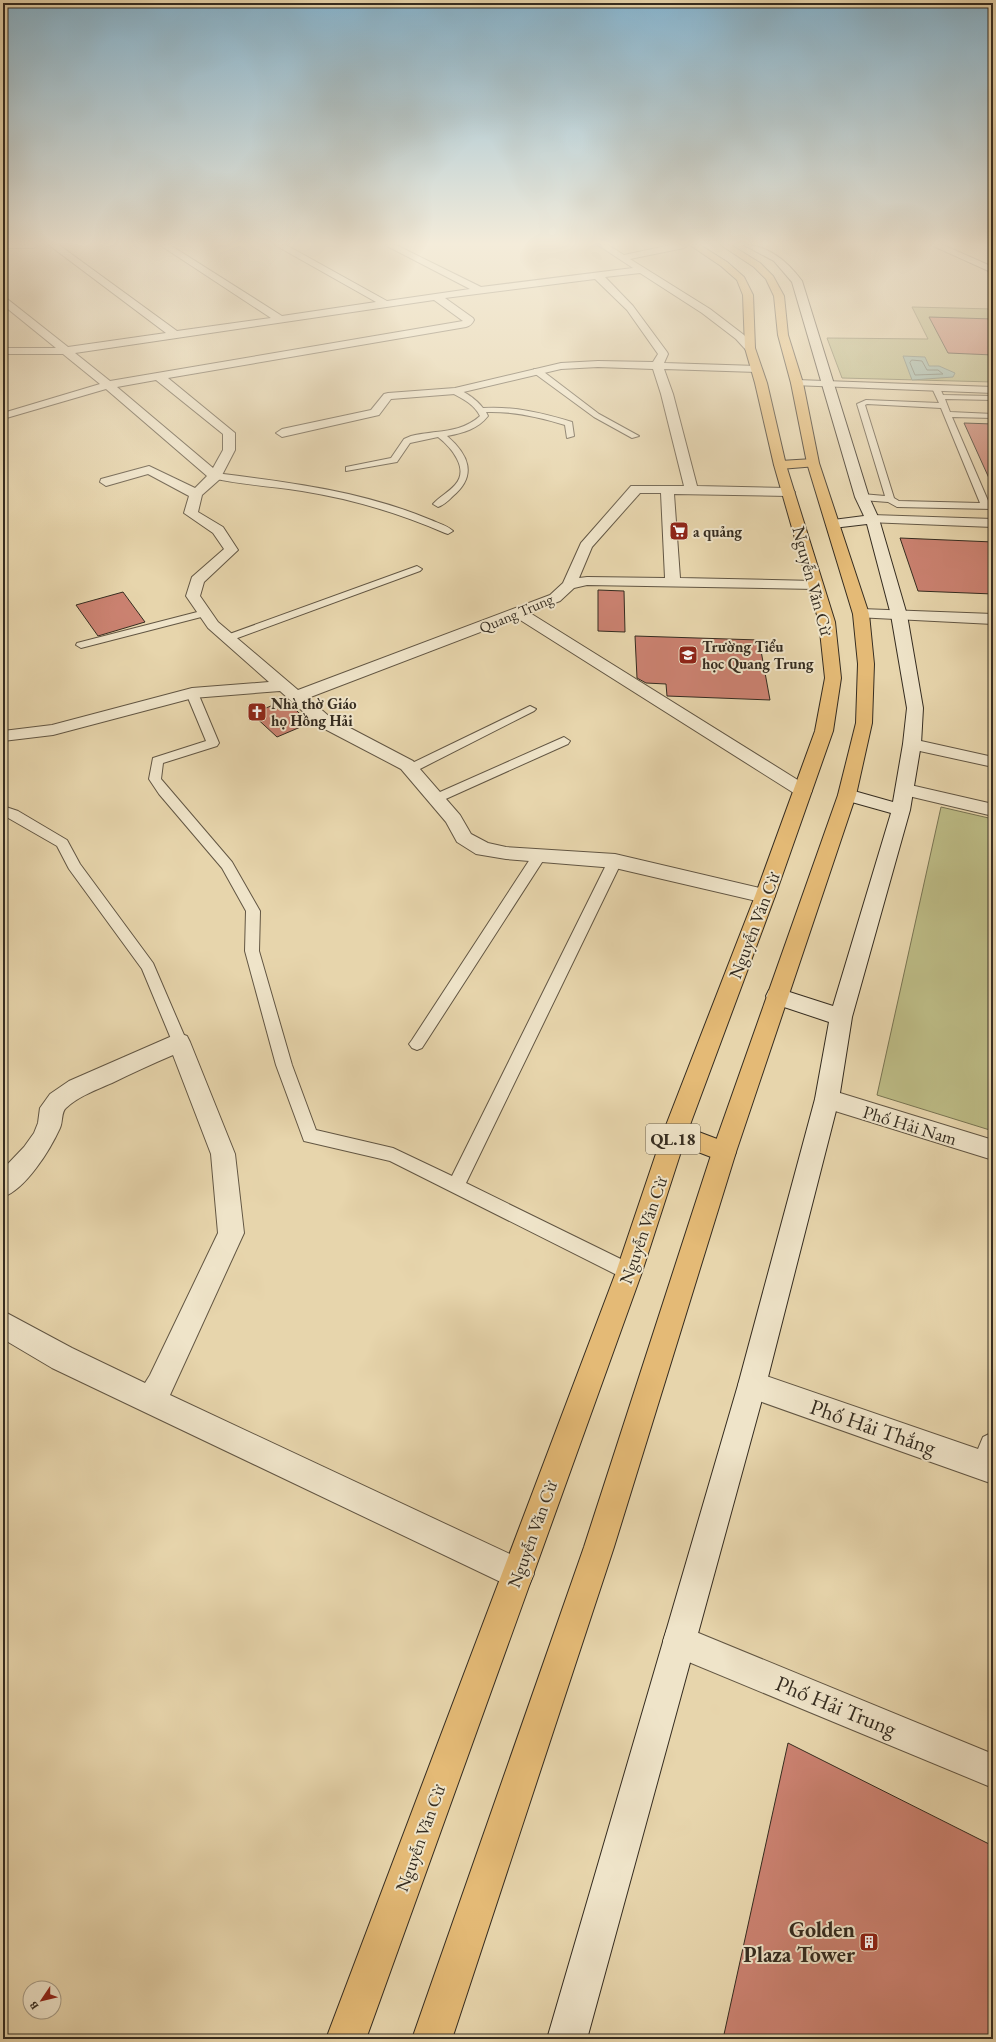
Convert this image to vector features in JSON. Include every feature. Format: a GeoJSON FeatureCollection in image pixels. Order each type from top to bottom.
{"type":"FeatureCollection","features":[{"type":"Feature","properties":{"kind":"main road","name":"Nguyễn Văn Cừ"},"geometry":{"type":"LineString","coordinates":[[346,2039],[629,1272],[675,1133],[765,896],[824,731],[833,678],[827,622],[780,465],[754,358],[752,340]]}},
{"type":"Feature","properties":{"kind":"main road","name":"Nguyễn Văn Cừ"},"geometry":{"type":"LineString","coordinates":[[432,2039],[599,1547],[724,1152],[847,795],[864,723],[866,664],[861,614],[813,463],[797,383],[785,340]]}},
{"type":"Feature","properties":{"kind":"main road"},"geometry":{"type":"LineString","coordinates":[[780,465],[813,463]]}},
{"type":"Feature","properties":{"kind":"main road"},"geometry":{"type":"LineString","coordinates":[[675,1133],[724,1152]]}},
{"type":"Feature","properties":{"kind":"street"},"geometry":{"type":"LineString","coordinates":[[52,340],[108,385],[215,476]]}},
{"type":"Feature","properties":{"kind":"street"},"geometry":{"type":"LineString","coordinates":[[3,351],[65,351],[139,340]]}},
{"type":"Feature","properties":{"kind":"street"},"geometry":{"type":"LineString","coordinates":[[4,416],[108,385],[369,340]]}},
{"type":"Feature","properties":{"kind":"street"},"geometry":{"type":"LineString","coordinates":[[653,340],[663,354],[657,366],[667,394],[691,490]]}},
{"type":"Feature","properties":{"kind":"street"},"geometry":{"type":"LineString","coordinates":[[282,433],[375,413],[388,396],[456,392],[561,366],[598,364],[657,366],[754,358],[742,340]]}},
{"type":"Feature","properties":{"kind":"street"},"geometry":{"type":"LineString","coordinates":[[567,2039],[752,1385],[827,1099],[841,1017],[903,800],[912,744],[915,708],[899,615],[872,519],[862,497],[815,340]]}},
{"type":"Feature","properties":{"kind":"street"},"geometry":{"type":"LineString","coordinates":[[158,376],[229,433],[228,450],[215,476],[196,494],[191,513],[218,530],[231,550],[197,580],[193,596],[213,625],[325,722],[407,765],[435,799],[454,818],[464,838],[484,849],[539,856],[615,861],[765,896]]}},
{"type":"Feature","properties":{"kind":"street"},"geometry":{"type":"LineString","coordinates":[[797,383],[938,393],[993,390]]}},
{"type":"Feature","properties":{"kind":"street"},"geometry":{"type":"LineString","coordinates":[[106,482],[149,470],[196,494]]}},
{"type":"Feature","properties":{"kind":"street"},"geometry":{"type":"LineString","coordinates":[[569,585],[586,546],[636,489],[788,492]]}},
{"type":"Feature","properties":{"kind":"street"},"geometry":{"type":"LineString","coordinates":[[667,490],[672,583]]}},
{"type":"Feature","properties":{"kind":"street"},"geometry":{"type":"LineString","coordinates":[[832,524],[872,519],[993,523]]}},
{"type":"Feature","properties":{"kind":"street","name":"Quang Trung"},"geometry":{"type":"LineString","coordinates":[[296,697],[520,613],[555,598],[569,585],[587,581],[815,585]]}},
{"type":"Feature","properties":{"kind":"street"},"geometry":{"type":"LineString","coordinates":[[520,613],[803,791]]}},
{"type":"Feature","properties":{"kind":"street"},"geometry":{"type":"LineString","coordinates":[[861,614],[993,619]]}},
{"type":"Feature","properties":{"kind":"street"},"geometry":{"type":"LineString","coordinates":[[3,736],[53,730],[192,693],[283,686]]}},
{"type":"Feature","properties":{"kind":"street"},"geometry":{"type":"LineString","coordinates":[[912,744],[993,762]]}},
{"type":"Feature","properties":{"kind":"street"},"geometry":{"type":"LineString","coordinates":[[847,795],[993,810]]}},
{"type":"Feature","properties":{"kind":"street"},"geometry":{"type":"LineString","coordinates":[[777,996],[841,1017]]}},
{"type":"Feature","properties":{"kind":"street"},"geometry":{"type":"LineString","coordinates":[[3,1186],[33,1154],[44,1139],[50,1123],[52,1108],[58,1101],[77,1088],[178,1042],[223,1154],[231,1233],[160,1385],[150,1400]]}},
{"type":"Feature","properties":{"kind":"street","name":"Phố Hải Nam"},"geometry":{"type":"LineString","coordinates":[[827,1099],[993,1150]]}},
{"type":"Feature","properties":{"kind":"street"},"geometry":{"type":"LineString","coordinates":[[3,1324],[62,1358],[518,1574]]}},
{"type":"Feature","properties":{"kind":"street","name":"Phố Hải Thắng"},"geometry":{"type":"LineString","coordinates":[[752,1385],[992,1461]]}},
{"type":"Feature","properties":{"kind":"street","name":"Phố Hải Trung"},"geometry":{"type":"LineString","coordinates":[[679,1642],[993,1771]]}},
{"type":"Feature","properties":{"kind":"lane"},"geometry":{"type":"LineString","coordinates":[[537,371],[618,430],[634,436]]}},
{"type":"Feature","properties":{"kind":"lane"},"geometry":{"type":"LineString","coordinates":[[349,469],[394,460],[407,441],[423,436],[462,431],[477,424],[484,416],[478,405],[456,392]]}},
{"type":"Feature","properties":{"kind":"lane"},"geometry":{"type":"LineString","coordinates":[[938,393],[993,398]]}},
{"type":"Feature","properties":{"kind":"lane"},"geometry":{"type":"LineString","coordinates":[[862,497],[890,498],[898,504],[990,506],[938,393]]}},
{"type":"Feature","properties":{"kind":"lane"},"geometry":{"type":"LineString","coordinates":[[890,498],[861,404],[866,402],[993,416]]}},
{"type":"Feature","properties":{"kind":"lane"},"geometry":{"type":"LineString","coordinates":[[481,410],[492,409],[547,417],[569,424],[570,436]]}},
{"type":"Feature","properties":{"kind":"lane"},"geometry":{"type":"LineString","coordinates":[[438,504],[461,484],[465,471],[461,456],[452,447],[449,441],[440,434]]}},
{"type":"Feature","properties":{"kind":"lane"},"geometry":{"type":"LineString","coordinates":[[215,476],[280,484],[341,494],[378,503],[448,531]]}},
{"type":"Feature","properties":{"kind":"lane"},"geometry":{"type":"LineString","coordinates":[[228,638],[417,569]]}},
{"type":"Feature","properties":{"kind":"lane"},"geometry":{"type":"LineString","coordinates":[[81,645],[205,613]]}},
{"type":"Feature","properties":{"kind":"lane"},"geometry":{"type":"LineString","coordinates":[[192,693],[212,743],[157,761],[155,779],[163,792],[227,865],[253,911],[252,951],[284,1065],[310,1136],[393,1155],[629,1272]]}},
{"type":"Feature","properties":{"kind":"lane"},"geometry":{"type":"LineString","coordinates":[[410,768],[530,709]]}},
{"type":"Feature","properties":{"kind":"lane"},"geometry":{"type":"LineString","coordinates":[[435,799],[564,741]]}},
{"type":"Feature","properties":{"kind":"lane"},"geometry":{"type":"LineString","coordinates":[[3,810],[14,814],[62,843],[74,866],[148,967],[178,1042]]}},
{"type":"Feature","properties":{"kind":"lane"},"geometry":{"type":"LineString","coordinates":[[417,1044],[539,856]]}},
{"type":"Feature","properties":{"kind":"lane"},"geometry":{"type":"LineString","coordinates":[[456,1186],[615,861]]}},
{"type":"Feature","properties":{"kind":"shaded area"},"geometry":{"type":"Polygon","coordinates":[[[828,340],[993,340],[993,382],[842,378],[828,340]]]}},
{"type":"Feature","properties":{"kind":"shaded area"},"geometry":{"type":"Polygon","coordinates":[[[941,807],[993,819],[993,1131],[877,1095],[941,807]]]}},
{"type":"Feature","properties":{"kind":"water"},"geometry":{"type":"Polygon","coordinates":[[[903,356],[925,357],[929,366],[939,366],[955,373],[953,377],[912,380],[903,356]]]}},
{"type":"Feature","properties":{"kind":"building"},"geometry":{"type":"Polygon","coordinates":[[[941,340],[993,340],[993,355],[948,353],[941,340]]]}},
{"type":"Feature","properties":{"kind":"building"},"geometry":{"type":"Polygon","coordinates":[[[964,423],[993,424],[993,487],[964,423]]]}},
{"type":"Feature","properties":{"kind":"building"},"geometry":{"type":"Polygon","coordinates":[[[900,538],[993,542],[993,594],[918,591],[900,538]]]}},
{"type":"Feature","properties":{"kind":"building"},"geometry":{"type":"Polygon","coordinates":[[[598,590],[624,591],[625,632],[598,631],[598,590]]]}},
{"type":"Feature","properties":{"kind":"building"},"geometry":{"type":"Polygon","coordinates":[[[123,592],[145,622],[98,636],[76,605],[123,592]]]}},
{"type":"Feature","properties":{"kind":"building"},"geometry":{"type":"Polygon","coordinates":[[[635,636],[759,640],[770,700],[667,696],[666,684],[646,683],[637,678],[635,636]]]}},
{"type":"Feature","properties":{"kind":"building"},"geometry":{"type":"Polygon","coordinates":[[[285,700],[310,723],[277,737],[252,714],[285,700]]]}},
{"type":"Feature","properties":{"kind":"building","name":"Golden Plaza Tower"},"geometry":{"type":"Polygon","coordinates":[[[788,1743],[993,1846],[993,2039],[723,2039],[788,1743]]]}},
{"type":"Feature","properties":{"kind":"place","name":"a quảng"},"geometry":{"type":"Point","coordinates":[679,531]}},
{"type":"Feature","properties":{"kind":"place","name":"Trường Tiểu học Quang Trung"},"geometry":{"type":"Point","coordinates":[688,655]}},
{"type":"Feature","properties":{"kind":"place","name":"Nhà thờ Giáo họ Hồng Hải"},"geometry":{"type":"Point","coordinates":[257,712]}},
{"type":"Feature","properties":{"kind":"place","name":"Golden Plaza Tower"},"geometry":{"type":"Point","coordinates":[869,1942]}}]}
